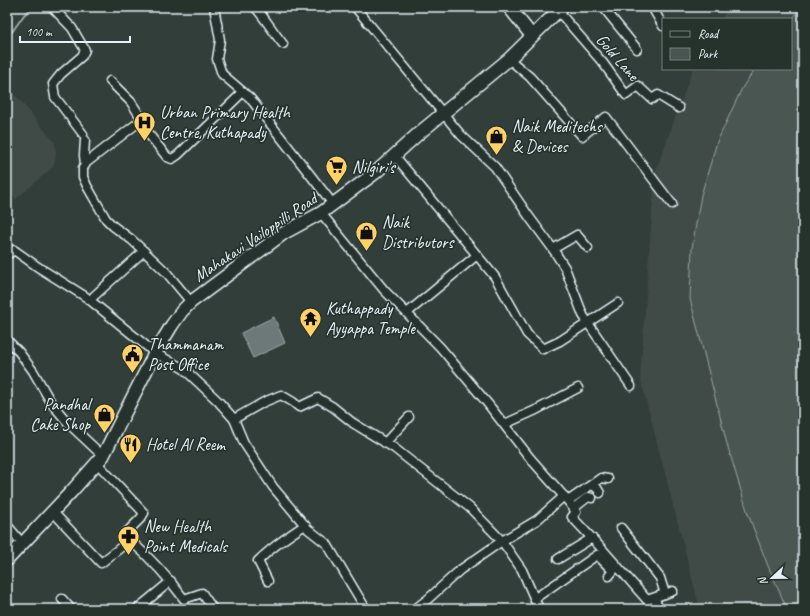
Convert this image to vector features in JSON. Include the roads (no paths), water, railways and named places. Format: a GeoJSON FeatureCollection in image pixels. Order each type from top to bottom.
{"type":"FeatureCollection","features":[{"type":"Feature","properties":{"kind":"main road"},"geometry":{"type":"LineString","coordinates":[[509,7],[532,36]]}},
{"type":"Feature","properties":{"kind":"main road","name":"Mahakavi Vailoppilli Road"},"geometry":{"type":"LineString","coordinates":[[7,560],[100,459],[172,325],[182,311],[191,302],[284,233],[321,213],[375,172],[395,156],[418,134],[509,59],[560,9]]}},
{"type":"Feature","properties":{"kind":"street"},"geometry":{"type":"LineString","coordinates":[[52,7],[72,28],[84,50],[82,56],[61,74],[53,84],[55,98],[84,137],[85,165]]}},
{"type":"Feature","properties":{"kind":"street"},"geometry":{"type":"LineString","coordinates":[[214,7],[220,40],[217,59],[222,74],[250,98],[333,204]]}},
{"type":"Feature","properties":{"kind":"street"},"geometry":{"type":"LineString","coordinates":[[255,7],[282,44]]}},
{"type":"Feature","properties":{"kind":"street"},"geometry":{"type":"LineString","coordinates":[[355,7],[461,135],[495,167],[565,268],[583,315],[631,386]]}},
{"type":"Feature","properties":{"kind":"street"},"geometry":{"type":"LineString","coordinates":[[603,7],[637,49]]}},
{"type":"Feature","properties":{"kind":"street"},"geometry":{"type":"LineString","coordinates":[[652,7],[662,24]]}},
{"type":"Feature","properties":{"kind":"street","name":"Gold Lane"},"geometry":{"type":"LineString","coordinates":[[560,9],[626,95],[638,86],[652,99],[658,95],[679,108]]}},
{"type":"Feature","properties":{"kind":"street"},"geometry":{"type":"LineString","coordinates":[[509,59],[530,77],[582,136],[606,117],[672,204]]}},
{"type":"Feature","properties":{"kind":"street"},"geometry":{"type":"LineString","coordinates":[[110,81],[131,102],[142,119],[86,163],[83,168],[83,177],[103,214],[113,226],[132,240],[166,272],[191,302]]}},
{"type":"Feature","properties":{"kind":"street"},"geometry":{"type":"LineString","coordinates":[[139,122],[167,158],[172,159],[178,155],[243,92]]}},
{"type":"Feature","properties":{"kind":"street"},"geometry":{"type":"LineString","coordinates":[[395,156],[495,277],[527,334],[543,349],[560,341],[618,303]]}},
{"type":"Feature","properties":{"kind":"street"},"geometry":{"type":"LineString","coordinates":[[321,213],[384,290],[440,347],[530,458],[574,508],[576,512],[572,517],[592,538],[613,571],[609,576]]}},
{"type":"Feature","properties":{"kind":"street"},"geometry":{"type":"LineString","coordinates":[[553,249],[577,235],[588,248]]}},
{"type":"Feature","properties":{"kind":"street"},"geometry":{"type":"LineString","coordinates":[[7,255],[14,250],[38,267],[86,296],[156,353],[184,369],[218,401],[234,419],[244,443],[273,486],[304,525],[327,544],[366,609]]}},
{"type":"Feature","properties":{"kind":"street"},"geometry":{"type":"LineString","coordinates":[[94,296],[144,251]]}},
{"type":"Feature","properties":{"kind":"street"},"geometry":{"type":"LineString","coordinates":[[407,313],[477,255]]}},
{"type":"Feature","properties":{"kind":"street"},"geometry":{"type":"LineString","coordinates":[[8,344],[19,352],[33,371],[52,404],[100,459],[144,513],[125,534]]}},
{"type":"Feature","properties":{"kind":"street"},"geometry":{"type":"LineString","coordinates":[[505,426],[507,423],[578,388]]}},
{"type":"Feature","properties":{"kind":"street"},"geometry":{"type":"LineString","coordinates":[[234,419],[264,402],[281,396],[299,407],[318,398],[333,407],[353,423],[394,448],[470,508],[502,541],[522,570],[539,609]]}},
{"type":"Feature","properties":{"kind":"street"},"geometry":{"type":"LineString","coordinates":[[385,442],[409,417]]}},
{"type":"Feature","properties":{"kind":"street"},"geometry":{"type":"LineString","coordinates":[[415,609],[460,570],[502,541],[537,520],[566,498],[592,485],[601,478],[608,479]]}},
{"type":"Feature","properties":{"kind":"street"},"geometry":{"type":"LineString","coordinates":[[592,485],[597,488],[600,493]]}},
{"type":"Feature","properties":{"kind":"street"},"geometry":{"type":"LineString","coordinates":[[574,508],[588,497],[592,498]]}},
{"type":"Feature","properties":{"kind":"street"},"geometry":{"type":"LineString","coordinates":[[52,511],[101,563],[130,540],[170,581],[184,599],[202,594],[213,609]]}},
{"type":"Feature","properties":{"kind":"street"},"geometry":{"type":"LineString","coordinates":[[7,525],[22,543]]}},
{"type":"Feature","properties":{"kind":"street"},"geometry":{"type":"LineString","coordinates":[[268,581],[258,561],[271,548],[304,525]]}},
{"type":"Feature","properties":{"kind":"street"},"geometry":{"type":"LineString","coordinates":[[621,528],[660,578],[665,594]]}},
{"type":"Feature","properties":{"kind":"street"},"geometry":{"type":"LineString","coordinates":[[558,559],[592,538]]}},
{"type":"Feature","properties":{"kind":"street"},"geometry":{"type":"LineString","coordinates":[[534,599],[600,552]]}},
{"type":"Feature","properties":{"kind":"street"},"geometry":{"type":"LineString","coordinates":[[600,552],[647,600],[673,591]]}},
{"type":"Feature","properties":{"kind":"street"},"geometry":{"type":"LineString","coordinates":[[137,609],[170,581]]}},
{"type":"Feature","properties":{"kind":"street"},"geometry":{"type":"LineString","coordinates":[[655,598],[658,609]]}},
{"type":"Feature","properties":{"kind":"street"},"geometry":{"type":"LineString","coordinates":[[62,599],[71,609]]}},
{"type":"Feature","properties":{"kind":"waterway"},"geometry":{"type":"LineString","coordinates":[[7,39],[24,15],[33,7]]}},
{"type":"Feature","properties":{"kind":"place","name":"Urban Primary Health Centre, Kuthapady"},"geometry":{"type":"Point","coordinates":[144,142]}},
{"type":"Feature","properties":{"kind":"place","name":"Naik Meditechs & Devices"},"geometry":{"type":"Point","coordinates":[496,156]}},
{"type":"Feature","properties":{"kind":"place","name":"Nilgiri's"},"geometry":{"type":"Point","coordinates":[337,186]}},
{"type":"Feature","properties":{"kind":"place","name":"Naik Distributors"},"geometry":{"type":"Point","coordinates":[367,252]}},
{"type":"Feature","properties":{"kind":"place","name":"Kuthappady Ayyappa Temple"},"geometry":{"type":"Point","coordinates":[310,338]}},
{"type":"Feature","properties":{"kind":"place","name":"Thammanam Post Office"},"geometry":{"type":"Point","coordinates":[132,374]}},
{"type":"Feature","properties":{"kind":"place","name":"Pandhal Cake Shop"},"geometry":{"type":"Point","coordinates":[105,434]}},
{"type":"Feature","properties":{"kind":"place","name":"Hotel Al Reem"},"geometry":{"type":"Point","coordinates":[130,464]}},
{"type":"Feature","properties":{"kind":"place","name":"New Health Point Medicals"},"geometry":{"type":"Point","coordinates":[128,556]}}]}
